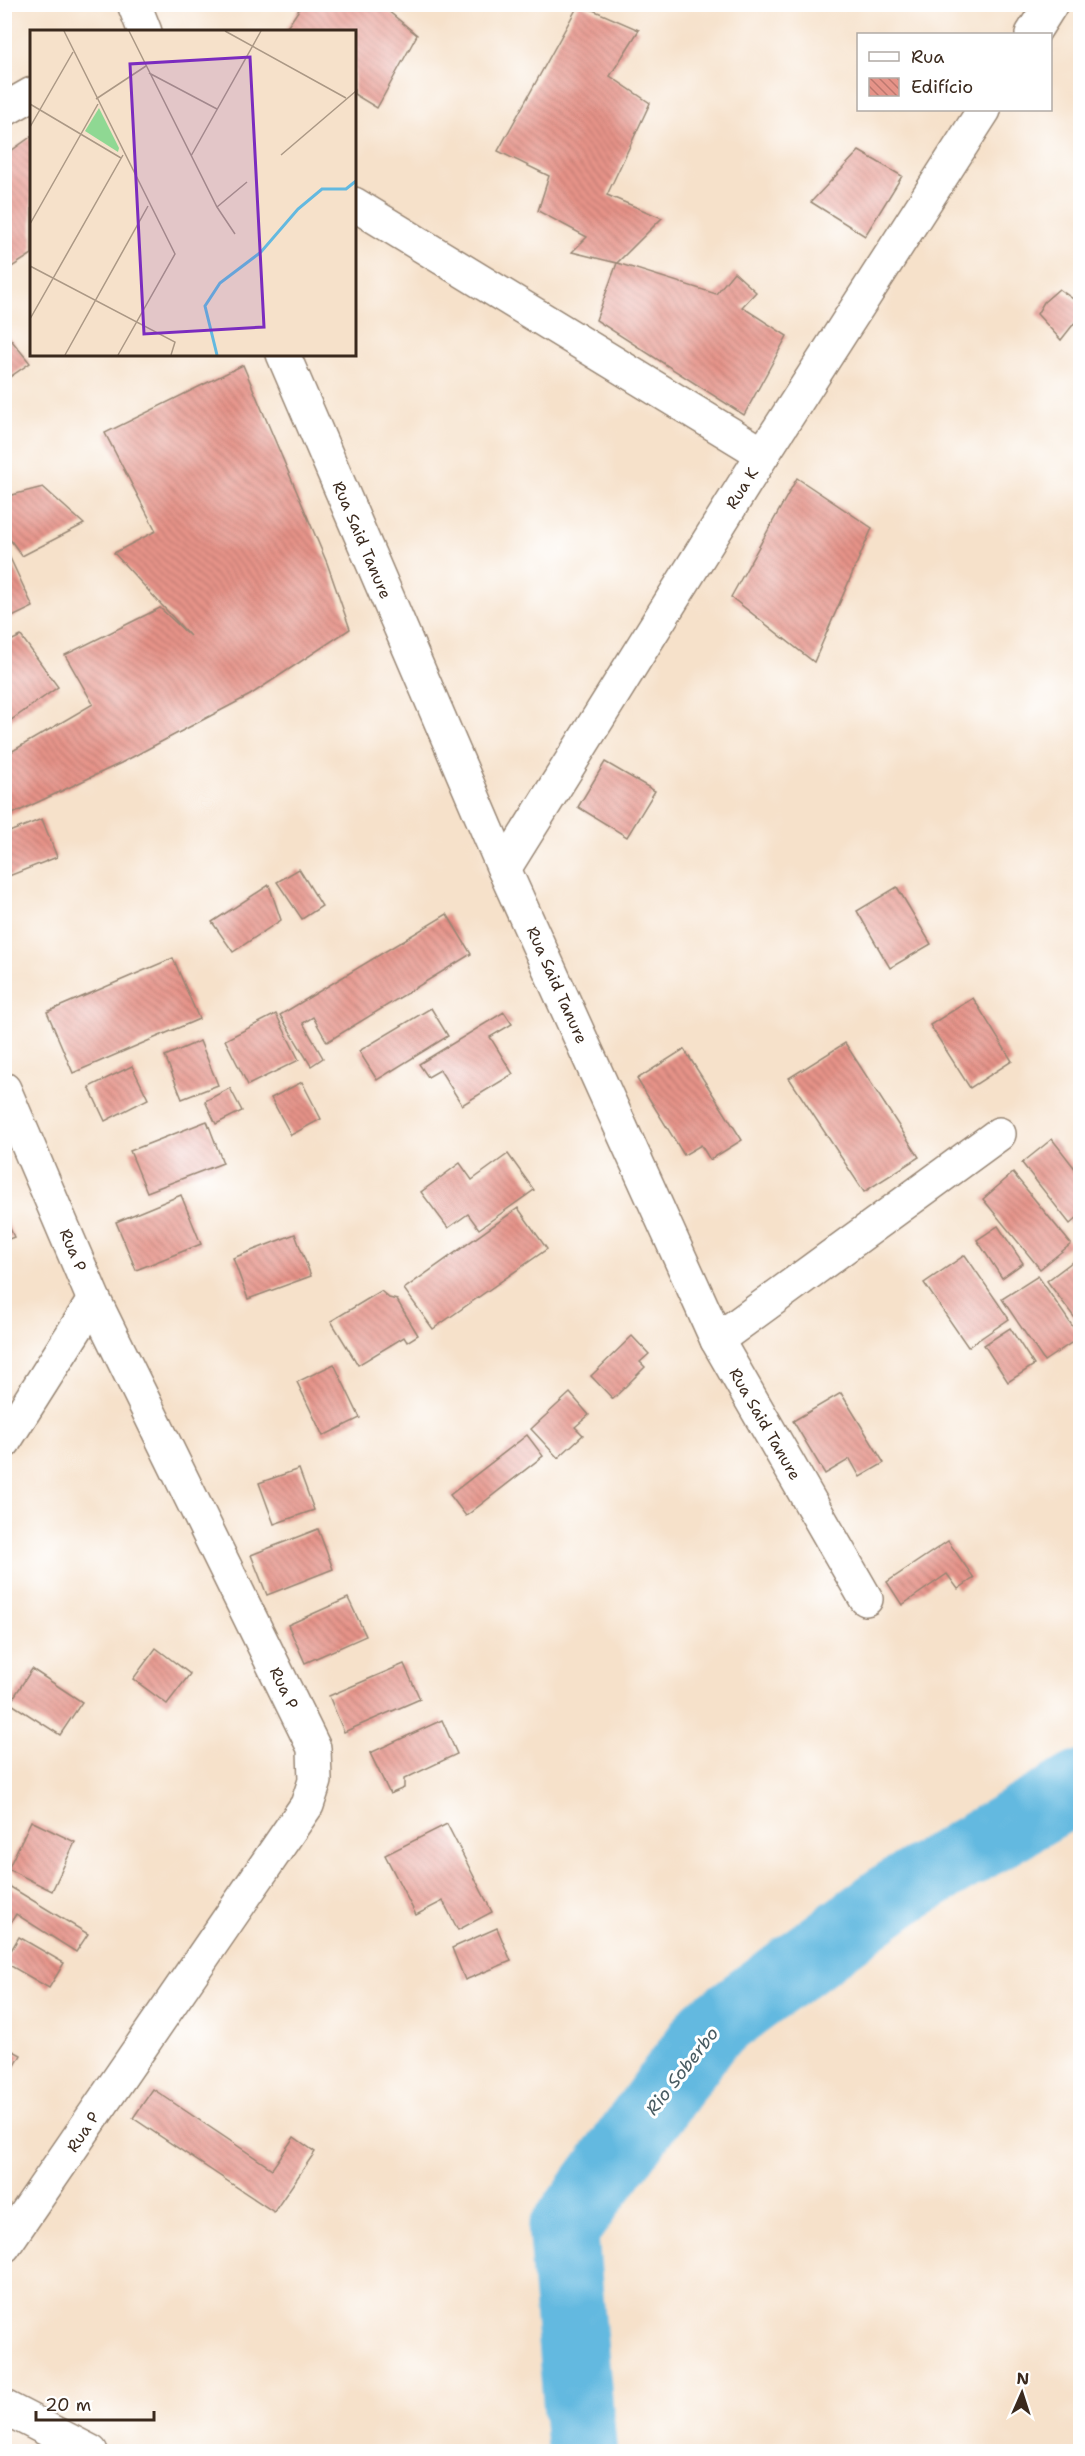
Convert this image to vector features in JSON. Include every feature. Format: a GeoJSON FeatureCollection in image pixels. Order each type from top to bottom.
{"type":"FeatureCollection","features":[{"type":"Feature","properties":{"kind":"street"},"geometry":{"type":"LineString","coordinates":[[1033,33],[1051,4]]}},
{"type":"Feature","properties":{"kind":"street"},"geometry":{"type":"LineString","coordinates":[[4,110],[30,95]]}},
{"type":"Feature","properties":{"kind":"street","name":"Rua K"},"geometry":{"type":"LineString","coordinates":[[504,869],[763,454],[983,111]]}},
{"type":"Feature","properties":{"kind":"street"},"geometry":{"type":"LineString","coordinates":[[356,205],[763,454]]}},
{"type":"Feature","properties":{"kind":"street","name":"Rua Said Tanure"},"geometry":{"type":"LineString","coordinates":[[284,356],[504,869],[717,1340],[866,1599]]}},
{"type":"Feature","properties":{"kind":"street","name":"Rua P"},"geometry":{"type":"LineString","coordinates":[[4,1089],[94,1300],[314,1748],[315,1781],[307,1805],[4,2246]]}},
{"type":"Feature","properties":{"kind":"street"},"geometry":{"type":"LineString","coordinates":[[717,1340],[999,1134]]}},
{"type":"Feature","properties":{"kind":"street"},"geometry":{"type":"LineString","coordinates":[[4,1442],[94,1300]]}},
{"type":"Feature","properties":{"kind":"street"},"geometry":{"type":"LineString","coordinates":[[4,2407],[92,2451]]}},
{"type":"Feature","properties":{"kind":"building"},"geometry":{"type":"Polygon","coordinates":[[[579,4],[639,30],[610,76],[650,103],[607,195],[662,218],[617,263],[572,252],[587,237],[538,211],[549,176],[498,151],[579,4]]]}},
{"type":"Feature","properties":{"kind":"building"},"geometry":{"type":"Polygon","coordinates":[[[302,5],[381,5],[417,35],[377,108],[356,95],[356,30],[285,30],[302,5]]]}},
{"type":"Feature","properties":{"kind":"building"},"geometry":{"type":"Polygon","coordinates":[[[30,137],[30,255],[4,272],[4,156],[30,137]]]}},
{"type":"Feature","properties":{"kind":"building"},"geometry":{"type":"Polygon","coordinates":[[[859,151],[902,176],[865,236],[811,202],[859,151]]]}},
{"type":"Feature","properties":{"kind":"building"},"geometry":{"type":"Polygon","coordinates":[[[617,263],[716,294],[734,272],[756,292],[742,307],[787,336],[744,415],[596,320],[617,263]]]}},
{"type":"Feature","properties":{"kind":"building"},"geometry":{"type":"Polygon","coordinates":[[[1059,289],[1080,304],[1080,316],[1061,340],[1037,314],[1044,302],[1059,289]]]}},
{"type":"Feature","properties":{"kind":"building"},"geometry":{"type":"Polygon","coordinates":[[[4,331],[30,363],[4,381],[4,331]]]}},
{"type":"Feature","properties":{"kind":"building"},"geometry":{"type":"Polygon","coordinates":[[[243,365],[327,563],[350,629],[250,695],[121,763],[4,818],[4,756],[93,704],[65,655],[160,608],[190,636],[114,553],[156,531],[105,433],[243,365]]]}},
{"type":"Feature","properties":{"kind":"building"},"geometry":{"type":"Polygon","coordinates":[[[797,478],[872,528],[814,662],[731,597],[797,478]]]}},
{"type":"Feature","properties":{"kind":"building"},"geometry":{"type":"Polygon","coordinates":[[[43,487],[84,524],[22,556],[4,531],[4,497],[43,487]]]}},
{"type":"Feature","properties":{"kind":"building"},"geometry":{"type":"Polygon","coordinates":[[[4,545],[33,607],[4,621],[4,545]]]}},
{"type":"Feature","properties":{"kind":"building"},"geometry":{"type":"Polygon","coordinates":[[[21,636],[58,687],[4,725],[4,644],[21,636]]]}},
{"type":"Feature","properties":{"kind":"building"},"geometry":{"type":"Polygon","coordinates":[[[605,762],[655,791],[627,837],[578,807],[605,762]]]}},
{"type":"Feature","properties":{"kind":"building"},"geometry":{"type":"Polygon","coordinates":[[[42,819],[57,857],[4,878],[4,834],[42,819]]]}},
{"type":"Feature","properties":{"kind":"building"},"geometry":{"type":"Polygon","coordinates":[[[299,869],[322,906],[302,919],[277,882],[299,869]]]}},
{"type":"Feature","properties":{"kind":"building"},"geometry":{"type":"Polygon","coordinates":[[[269,885],[281,920],[233,952],[212,922],[269,885]]]}},
{"type":"Feature","properties":{"kind":"building"},"geometry":{"type":"Polygon","coordinates":[[[897,887],[931,944],[890,968],[857,911],[897,887]]]}},
{"type":"Feature","properties":{"kind":"building"},"geometry":{"type":"Polygon","coordinates":[[[447,914],[471,954],[327,1042],[313,1017],[303,1023],[323,1058],[311,1066],[280,1015],[447,914]]]}},
{"type":"Feature","properties":{"kind":"building"},"geometry":{"type":"Polygon","coordinates":[[[173,958],[199,1019],[73,1073],[47,1012],[173,958]]]}},
{"type":"Feature","properties":{"kind":"building"},"geometry":{"type":"Polygon","coordinates":[[[973,998],[1012,1061],[970,1088],[930,1025],[973,998]]]}},
{"type":"Feature","properties":{"kind":"building"},"geometry":{"type":"Polygon","coordinates":[[[431,1008],[448,1036],[377,1080],[359,1051],[431,1008]]]}},
{"type":"Feature","properties":{"kind":"building"},"geometry":{"type":"Polygon","coordinates":[[[504,1012],[512,1024],[490,1037],[513,1074],[462,1105],[440,1070],[428,1077],[419,1064],[504,1012]]]}},
{"type":"Feature","properties":{"kind":"building"},"geometry":{"type":"Polygon","coordinates":[[[276,1014],[299,1060],[248,1085],[225,1040],[276,1014]]]}},
{"type":"Feature","properties":{"kind":"building"},"geometry":{"type":"Polygon","coordinates":[[[200,1041],[218,1085],[182,1099],[165,1056],[200,1041]]]}},
{"type":"Feature","properties":{"kind":"building"},"geometry":{"type":"Polygon","coordinates":[[[845,1043],[919,1157],[864,1192],[789,1078],[845,1043]]]}},
{"type":"Feature","properties":{"kind":"building"},"geometry":{"type":"Polygon","coordinates":[[[684,1049],[742,1140],[710,1160],[701,1145],[684,1155],[637,1079],[684,1049]]]}},
{"type":"Feature","properties":{"kind":"building"},"geometry":{"type":"Polygon","coordinates":[[[132,1066],[148,1099],[105,1121],[89,1087],[132,1066]]]}},
{"type":"Feature","properties":{"kind":"building"},"geometry":{"type":"Polygon","coordinates":[[[302,1082],[321,1119],[291,1135],[271,1098],[302,1082]]]}},
{"type":"Feature","properties":{"kind":"building"},"geometry":{"type":"Polygon","coordinates":[[[230,1088],[242,1111],[216,1124],[205,1101],[230,1088]]]}},
{"type":"Feature","properties":{"kind":"building"},"geometry":{"type":"Polygon","coordinates":[[[207,1121],[223,1163],[147,1192],[130,1151],[207,1121]]]}},
{"type":"Feature","properties":{"kind":"building"},"geometry":{"type":"Polygon","coordinates":[[[1052,1139],[1080,1175],[1080,1215],[1070,1224],[1022,1163],[1052,1139]]]}},
{"type":"Feature","properties":{"kind":"building"},"geometry":{"type":"Polygon","coordinates":[[[508,1154],[534,1190],[479,1229],[468,1214],[448,1228],[421,1192],[460,1163],[472,1180],[508,1154]]]}},
{"type":"Feature","properties":{"kind":"building"},"geometry":{"type":"Polygon","coordinates":[[[1013,1173],[1071,1244],[1040,1269],[983,1199],[1013,1173]]]}},
{"type":"Feature","properties":{"kind":"building"},"geometry":{"type":"Polygon","coordinates":[[[181,1195],[201,1244],[136,1270],[116,1222],[181,1195]]]}},
{"type":"Feature","properties":{"kind":"building"},"geometry":{"type":"Polygon","coordinates":[[[518,1208],[547,1249],[433,1329],[404,1289],[518,1208]]]}},
{"type":"Feature","properties":{"kind":"building"},"geometry":{"type":"Polygon","coordinates":[[[4,1215],[14,1237],[4,1241],[4,1215]]]}},
{"type":"Feature","properties":{"kind":"building"},"geometry":{"type":"Polygon","coordinates":[[[998,1226],[1023,1263],[1002,1278],[977,1240],[998,1226]]]}},
{"type":"Feature","properties":{"kind":"building"},"geometry":{"type":"Polygon","coordinates":[[[295,1234],[311,1276],[248,1299],[233,1258],[295,1234]]]}},
{"type":"Feature","properties":{"kind":"building"},"geometry":{"type":"Polygon","coordinates":[[[965,1255],[1009,1319],[968,1347],[924,1283],[965,1255]]]}},
{"type":"Feature","properties":{"kind":"building"},"geometry":{"type":"Polygon","coordinates":[[[1080,1256],[1080,1325],[1047,1281],[1080,1256]]]}},
{"type":"Feature","properties":{"kind":"building"},"geometry":{"type":"Polygon","coordinates":[[[1038,1276],[1080,1337],[1044,1361],[1002,1299],[1038,1276]]]}},
{"type":"Feature","properties":{"kind":"building"},"geometry":{"type":"Polygon","coordinates":[[[381,1291],[389,1298],[397,1300],[418,1335],[407,1342],[404,1337],[358,1365],[331,1321],[381,1291]]]}},
{"type":"Feature","properties":{"kind":"building"},"geometry":{"type":"Polygon","coordinates":[[[1010,1328],[1034,1365],[1008,1382],[984,1345],[1010,1328]]]}},
{"type":"Feature","properties":{"kind":"building"},"geometry":{"type":"Polygon","coordinates":[[[632,1336],[649,1354],[640,1362],[645,1367],[613,1399],[591,1376],[632,1336]]]}},
{"type":"Feature","properties":{"kind":"building"},"geometry":{"type":"Polygon","coordinates":[[[334,1364],[360,1418],[323,1436],[297,1382],[334,1364]]]}},
{"type":"Feature","properties":{"kind":"building"},"geometry":{"type":"Polygon","coordinates":[[[570,1393],[589,1415],[575,1427],[583,1435],[558,1458],[531,1429],[570,1393]]]}},
{"type":"Feature","properties":{"kind":"building"},"geometry":{"type":"Polygon","coordinates":[[[841,1393],[884,1463],[860,1477],[850,1459],[825,1474],[793,1421],[841,1393]]]}},
{"type":"Feature","properties":{"kind":"building"},"geometry":{"type":"Polygon","coordinates":[[[527,1435],[543,1456],[466,1516],[450,1495],[527,1435]]]}},
{"type":"Feature","properties":{"kind":"building"},"geometry":{"type":"Polygon","coordinates":[[[299,1469],[314,1510],[274,1524],[259,1483],[299,1469]]]}},
{"type":"Feature","properties":{"kind":"building"},"geometry":{"type":"Polygon","coordinates":[[[318,1529],[333,1569],[267,1595],[251,1555],[318,1529]]]}},
{"type":"Feature","properties":{"kind":"building"},"geometry":{"type":"Polygon","coordinates":[[[948,1541],[974,1578],[958,1589],[947,1574],[902,1605],[887,1582],[948,1541]]]}},
{"type":"Feature","properties":{"kind":"building"},"geometry":{"type":"Polygon","coordinates":[[[348,1598],[366,1636],[305,1663],[288,1625],[348,1598]]]}},
{"type":"Feature","properties":{"kind":"building"},"geometry":{"type":"Polygon","coordinates":[[[156,1648],[190,1674],[167,1704],[133,1679],[156,1648]]]}},
{"type":"Feature","properties":{"kind":"building"},"geometry":{"type":"Polygon","coordinates":[[[404,1664],[420,1699],[344,1732],[329,1696],[404,1664]]]}},
{"type":"Feature","properties":{"kind":"building"},"geometry":{"type":"Polygon","coordinates":[[[32,1669],[82,1702],[60,1735],[10,1703],[32,1669]]]}},
{"type":"Feature","properties":{"kind":"building"},"geometry":{"type":"Polygon","coordinates":[[[442,1720],[457,1754],[404,1779],[404,1788],[390,1794],[370,1753],[442,1720]]]}},
{"type":"Feature","properties":{"kind":"building"},"geometry":{"type":"Polygon","coordinates":[[[31,1821],[75,1842],[52,1891],[8,1869],[31,1821]]]}},
{"type":"Feature","properties":{"kind":"building"},"geometry":{"type":"Polygon","coordinates":[[[447,1824],[492,1912],[458,1930],[443,1901],[416,1915],[385,1855],[447,1824]]]}},
{"type":"Feature","properties":{"kind":"building"},"geometry":{"type":"Polygon","coordinates":[[[4,1883],[88,1934],[76,1952],[16,1914],[8,1927],[4,1925],[4,1883]]]}},
{"type":"Feature","properties":{"kind":"building"},"geometry":{"type":"Polygon","coordinates":[[[497,1928],[511,1961],[465,1980],[452,1948],[497,1928]]]}},
{"type":"Feature","properties":{"kind":"building"},"geometry":{"type":"Polygon","coordinates":[[[19,1937],[64,1963],[49,1988],[4,1962],[19,1937]]]}},
{"type":"Feature","properties":{"kind":"building"},"geometry":{"type":"Polygon","coordinates":[[[4,2046],[21,2055],[4,2085],[4,2046]]]}},
{"type":"Feature","properties":{"kind":"building"},"geometry":{"type":"Polygon","coordinates":[[[153,2089],[272,2169],[294,2137],[315,2152],[274,2212],[133,2118],[153,2089]]]}},
{"type":"Feature","properties":{"kind":"waterway","name":"Rio Soberbo"},"geometry":{"type":"LineString","coordinates":[[582,2452],[563,2231],[709,2031],[894,1895],[1080,1786]]}}]}
